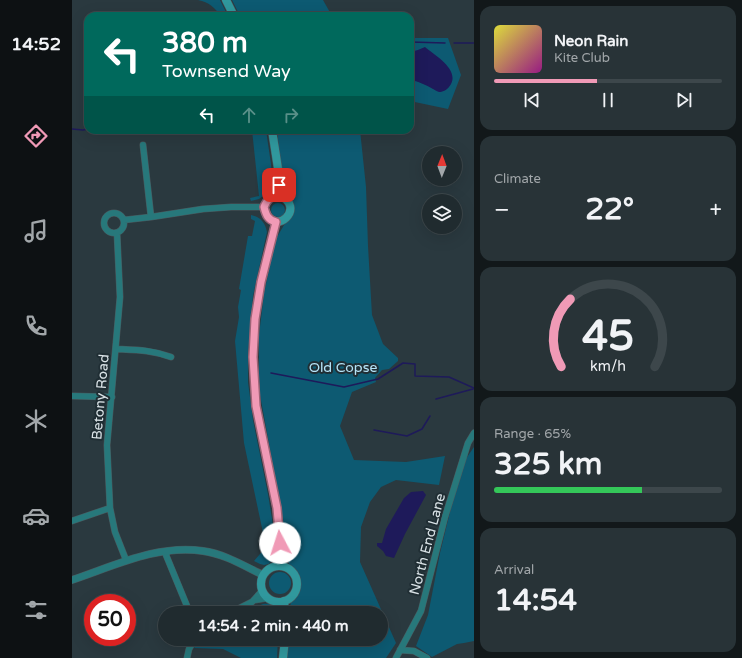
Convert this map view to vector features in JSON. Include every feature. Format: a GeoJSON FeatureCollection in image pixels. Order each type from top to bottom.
{"type":"FeatureCollection","features":[{"type":"Feature","properties":{"kind":"main road"},"geometry":{"type":"LineString","coordinates":[[226,0],[232,12]]}},
{"type":"Feature","properties":{"kind":"main road"},"geometry":{"type":"LineString","coordinates":[[273,134],[279,175],[278,196]]}},
{"type":"Feature","properties":{"kind":"main road"},"geometry":{"type":"LineString","coordinates":[[278,196],[288,201],[290,212],[287,218],[276,222],[268,218],[264,207],[268,199],[278,196]]}},
{"type":"Feature","properties":{"kind":"main road"},"geometry":{"type":"LineString","coordinates":[[276,222],[261,282],[255,319],[253,357],[256,406],[277,508],[281,566]]}},
{"type":"Feature","properties":{"kind":"main road"},"geometry":{"type":"LineString","coordinates":[[281,566],[292,571],[296,582],[294,594],[284,601],[276,602],[268,598],[262,591],[261,583],[263,575],[268,570],[281,566]]}},
{"type":"Feature","properties":{"kind":"main road"},"geometry":{"type":"LineString","coordinates":[[284,601],[284,606]]}},
{"type":"Feature","properties":{"kind":"main road"},"geometry":{"type":"LineString","coordinates":[[283,658],[284,646]]}},
{"type":"Feature","properties":{"kind":"street"},"geometry":{"type":"LineString","coordinates":[[143,145],[151,217]]}},
{"type":"Feature","properties":{"kind":"street"},"geometry":{"type":"LineString","coordinates":[[124,220],[203,209],[264,207]]}},
{"type":"Feature","properties":{"kind":"street"},"geometry":{"type":"LineString","coordinates":[[111,213],[119,214],[124,220],[122,230],[117,233],[112,233],[105,228],[105,218],[111,213]]}},
{"type":"Feature","properties":{"kind":"street","name":"Betony Road"},"geometry":{"type":"LineString","coordinates":[[117,233],[120,297],[107,445],[110,508],[115,532],[126,560]]}},
{"type":"Feature","properties":{"kind":"street"},"geometry":{"type":"LineString","coordinates":[[116,349],[145,350],[163,354],[171,358]]}},
{"type":"Feature","properties":{"kind":"street"},"geometry":{"type":"LineString","coordinates":[[72,396],[112,397]]}},
{"type":"Feature","properties":{"kind":"street","name":"North End Lane"},"geometry":{"type":"LineString","coordinates":[[396,658],[421,611],[445,517],[468,443],[474,433]]}},
{"type":"Feature","properties":{"kind":"street"},"geometry":{"type":"LineString","coordinates":[[72,520],[110,508]]}},
{"type":"Feature","properties":{"kind":"street"},"geometry":{"type":"LineString","coordinates":[[72,580],[126,560],[149,554],[187,550],[212,553],[227,558],[263,575]]}},
{"type":"Feature","properties":{"kind":"street"},"geometry":{"type":"LineString","coordinates":[[168,551],[166,555],[187,606]]}},
{"type":"Feature","properties":{"kind":"street"},"geometry":{"type":"LineString","coordinates":[[255,600],[262,591]]}},
{"type":"Feature","properties":{"kind":"street"},"geometry":{"type":"LineString","coordinates":[[243,606],[255,600],[268,598]]}},
{"type":"Feature","properties":{"kind":"street"},"geometry":{"type":"LineString","coordinates":[[406,639],[414,651]]}},
{"type":"Feature","properties":{"kind":"street"},"geometry":{"type":"LineString","coordinates":[[187,658],[191,646]]}},
{"type":"Feature","properties":{"kind":"street"},"geometry":{"type":"LineString","coordinates":[[400,650],[414,651],[427,658]]}},
{"type":"Feature","properties":{"kind":"green space"},"geometry":{"type":"Polygon","coordinates":[[[198,0],[220,0],[226,12],[218,12],[205,2],[198,0]]]}},
{"type":"Feature","properties":{"kind":"green space"},"geometry":{"type":"Polygon","coordinates":[[[232,0],[323,0],[330,12],[238,12],[232,0]]]}},
{"type":"Feature","properties":{"kind":"green space"},"geometry":{"type":"Polygon","coordinates":[[[414,38],[448,38],[461,75],[448,109],[414,102],[414,38]]]}},
{"type":"Feature","properties":{"kind":"green space"},"geometry":{"type":"Polygon","coordinates":[[[252,134],[267,134],[272,184],[267,193],[259,199],[251,201],[250,198],[259,196],[252,134]]]}},
{"type":"Feature","properties":{"kind":"green space","name":"Old Copse"},"geometry":{"type":"Polygon","coordinates":[[[277,134],[360,134],[366,187],[372,315],[383,344],[398,358],[398,361],[389,369],[382,370],[375,378],[376,382],[352,392],[340,426],[354,460],[406,462],[445,456],[439,485],[396,480],[381,487],[370,502],[361,527],[360,562],[380,606],[290,606],[299,587],[298,575],[289,564],[285,552],[281,509],[260,395],[259,335],[264,293],[273,251],[277,237],[291,217],[293,206],[283,186],[277,134]]]}},
{"type":"Feature","properties":{"kind":"green space"},"geometry":{"type":"Polygon","coordinates":[[[275,203],[281,203],[285,207],[285,213],[281,217],[275,217],[271,213],[271,207],[275,203]]]}},
{"type":"Feature","properties":{"kind":"green space"},"geometry":{"type":"Polygon","coordinates":[[[251,215],[262,220],[267,232],[253,296],[248,354],[248,382],[253,420],[268,494],[275,547],[274,556],[269,564],[264,565],[254,561],[266,547],[244,443],[235,341],[239,317],[238,307],[241,290],[239,289],[248,236],[252,236],[255,221],[251,219],[251,215]]]}},
{"type":"Feature","properties":{"kind":"green space"},"geometry":{"type":"Polygon","coordinates":[[[474,447],[474,641],[457,644],[432,657],[416,646],[428,615],[440,553],[456,487],[463,463],[474,447]]]}},
{"type":"Feature","properties":{"kind":"green space"},"geometry":{"type":"Polygon","coordinates":[[[280,572],[288,575],[291,583],[288,591],[280,594],[272,591],[269,583],[272,575],[280,572]]]}},
{"type":"Feature","properties":{"kind":"green space"},"geometry":{"type":"Polygon","coordinates":[[[268,604],[273,606],[258,606],[268,604]]]}},
{"type":"Feature","properties":{"kind":"green space"},"geometry":{"type":"Polygon","coordinates":[[[388,625],[396,643],[386,658],[286,658],[287,646],[388,646],[388,625]]]}},
{"type":"Feature","properties":{"kind":"green space"},"geometry":{"type":"Polygon","coordinates":[[[196,646],[278,646],[277,658],[241,658],[223,649],[194,648],[196,646]]]}},
{"type":"Feature","properties":{"kind":"shaded area"},"geometry":{"type":"Polygon","coordinates":[[[425,47],[446,64],[452,75],[452,81],[447,89],[439,92],[414,81],[414,51],[425,47]]]}},
{"type":"Feature","properties":{"kind":"shaded area"},"geometry":{"type":"Polygon","coordinates":[[[423,491],[426,495],[394,558],[386,556],[377,546],[377,543],[382,543],[386,529],[404,498],[411,492],[423,491]]]}},
{"type":"Feature","properties":{"kind":"waterway"},"geometry":{"type":"LineString","coordinates":[[414,42],[445,43]]}},
{"type":"Feature","properties":{"kind":"waterway"},"geometry":{"type":"LineString","coordinates":[[454,43],[474,43]]}},
{"type":"Feature","properties":{"kind":"waterway"},"geometry":{"type":"LineString","coordinates":[[72,129],[84,130]]}},
{"type":"Feature","properties":{"kind":"waterway"},"geometry":{"type":"LineString","coordinates":[[271,373],[344,387],[378,379],[403,363],[415,364],[415,376],[449,377],[474,388]]}},
{"type":"Feature","properties":{"kind":"waterway"},"geometry":{"type":"LineString","coordinates":[[436,399],[473,389]]}},
{"type":"Feature","properties":{"kind":"waterway"},"geometry":{"type":"LineString","coordinates":[[374,430],[407,436],[422,429],[430,416]]}},
{"type":"Feature","properties":{"kind":"route"},"geometry":{"type":"LineString","coordinates":[[279,185],[278,196],[268,199],[264,207],[268,218],[276,222],[261,282],[255,319],[253,357],[256,406],[277,508],[280,543]]}}]}
